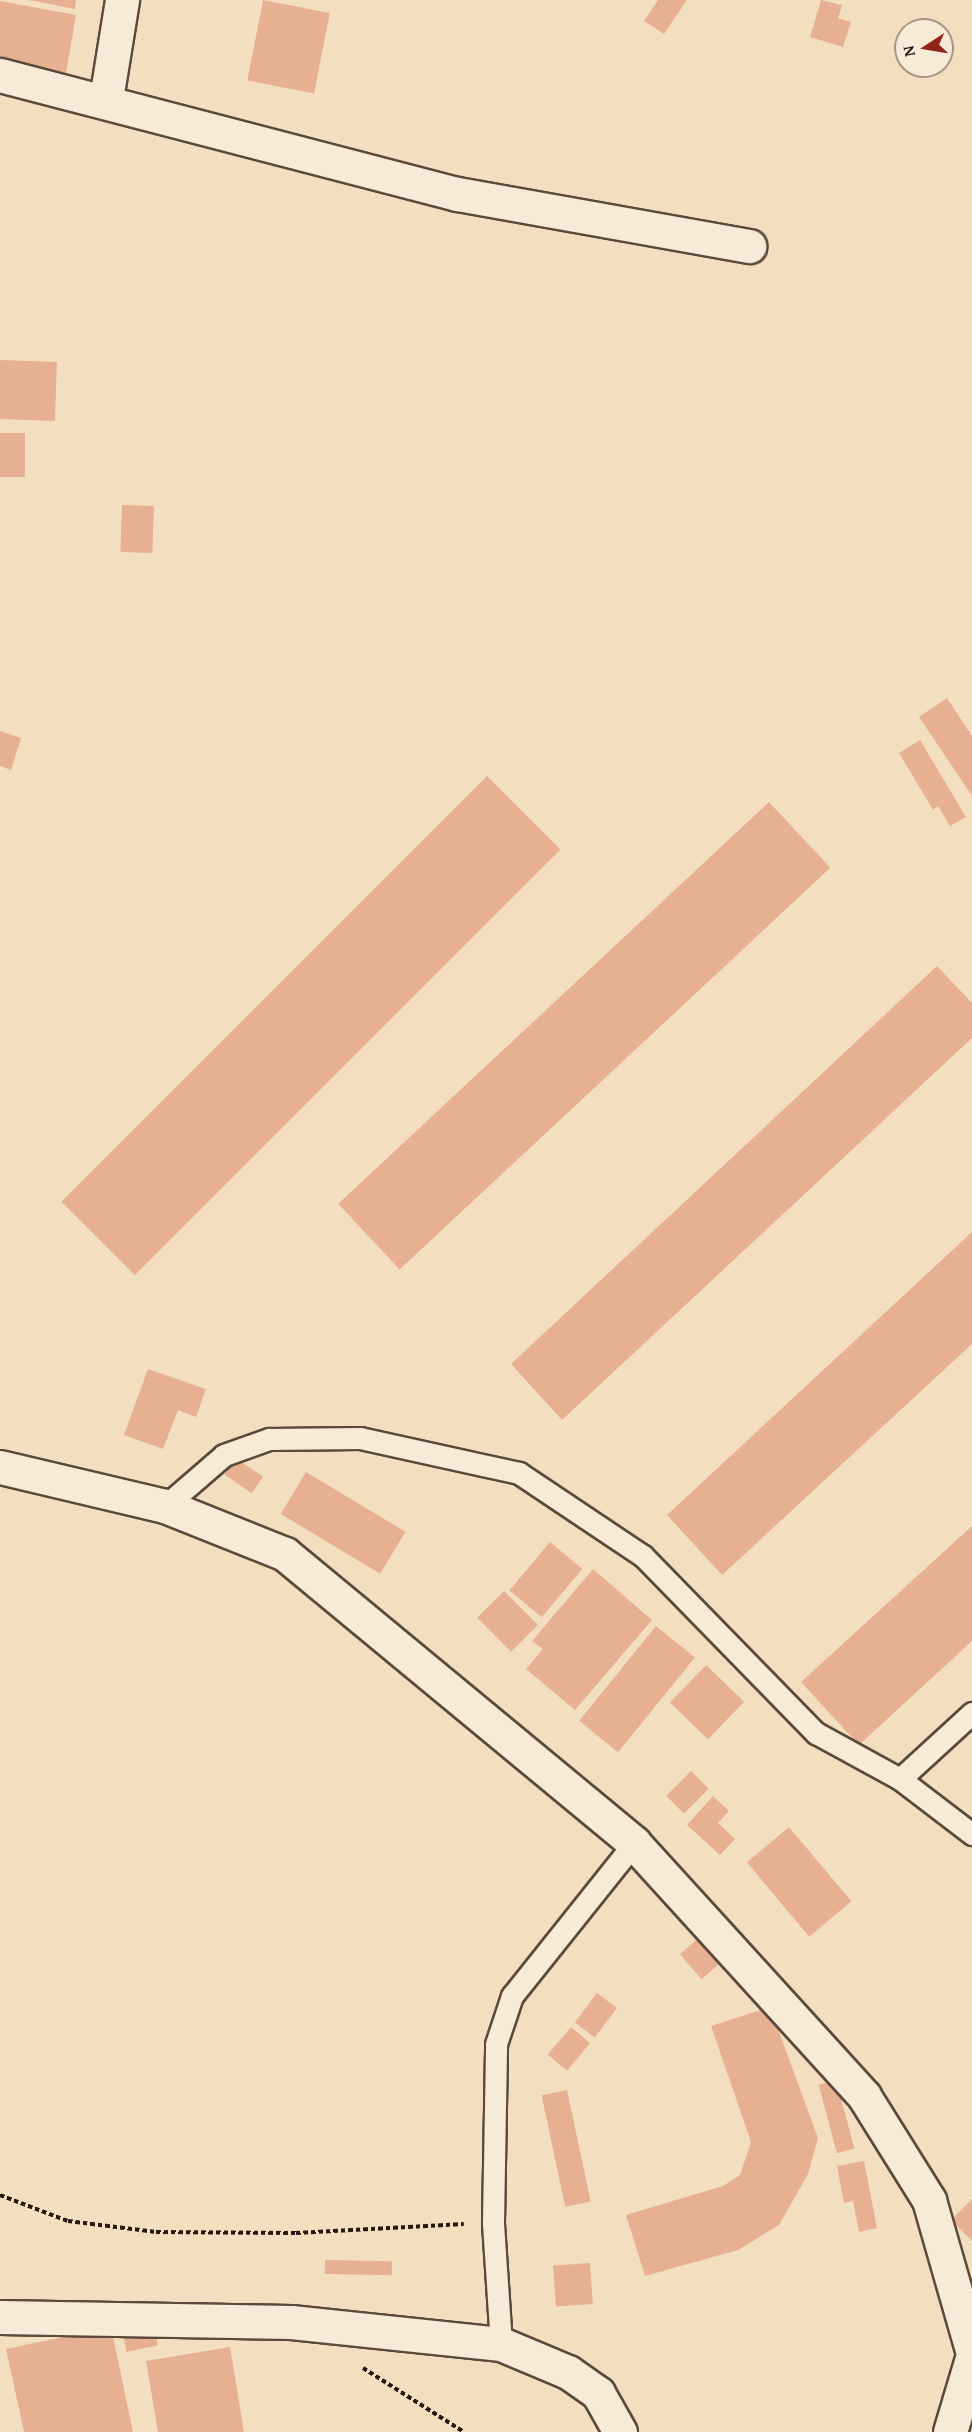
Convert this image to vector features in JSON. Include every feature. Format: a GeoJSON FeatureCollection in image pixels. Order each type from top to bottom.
{"type":"FeatureCollection","features":[{"type":"Feature","properties":{"kind":"street"},"geometry":{"type":"LineString","coordinates":[[106,99],[122,0]]}},
{"type":"Feature","properties":{"kind":"street"},"geometry":{"type":"LineString","coordinates":[[0,75],[106,99],[457,194],[749,246]]}},
{"type":"Feature","properties":{"kind":"street"},"geometry":{"type":"LineString","coordinates":[[0,1467],[165,1506],[285,1554],[634,1843],[864,2096],[929,2200],[972,2350]]}},
{"type":"Feature","properties":{"kind":"street"},"geometry":{"type":"LineString","coordinates":[[0,2317],[291,2322],[501,2344],[568,2372],[598,2393],[620,2432]]}},
{"type":"Feature","properties":{"kind":"street"},"geometry":{"type":"LineString","coordinates":[[950,2432],[972,2358]]}},
{"type":"Feature","properties":{"kind":"lane"},"geometry":{"type":"LineString","coordinates":[[165,1506],[224,1455],[269,1439],[360,1438],[519,1473],[643,1556],[816,1733],[900,1779],[972,1834]]}},
{"type":"Feature","properties":{"kind":"lane"},"geometry":{"type":"LineString","coordinates":[[900,1779],[972,1713]]}},
{"type":"Feature","properties":{"kind":"lane"},"geometry":{"type":"LineString","coordinates":[[501,2344],[493,2222],[496,2044],[512,1996],[634,1843]]}},
{"type":"Feature","properties":{"kind":"path"},"geometry":{"type":"LineString","coordinates":[[0,2195],[68,2221],[156,2232],[296,2233],[493,2222]]}},
{"type":"Feature","properties":{"kind":"path"},"geometry":{"type":"LineString","coordinates":[[358,2365],[464,2432]]}},
{"type":"Feature","properties":{"kind":"building"},"geometry":{"type":"Polygon","coordinates":[[[29,0],[76,0],[75,9],[29,0]]]}},
{"type":"Feature","properties":{"kind":"building"},"geometry":{"type":"Polygon","coordinates":[[[263,0],[330,13],[314,93],[247,80],[263,0]]]}},
{"type":"Feature","properties":{"kind":"building"},"geometry":{"type":"Polygon","coordinates":[[[658,0],[687,0],[664,34],[644,21],[658,0]]]}},
{"type":"Feature","properties":{"kind":"building"},"geometry":{"type":"Polygon","coordinates":[[[821,0],[842,5],[838,18],[851,22],[843,47],[810,37],[821,0]]]}},
{"type":"Feature","properties":{"kind":"building"},"geometry":{"type":"Polygon","coordinates":[[[0,1],[76,15],[66,73],[0,61],[0,1]]]}},
{"type":"Feature","properties":{"kind":"building"},"geometry":{"type":"Polygon","coordinates":[[[0,360],[57,362],[55,421],[0,419],[0,360]]]}},
{"type":"Feature","properties":{"kind":"building"},"geometry":{"type":"Polygon","coordinates":[[[0,433],[25,433],[25,477],[0,477],[0,433]]]}},
{"type":"Feature","properties":{"kind":"building"},"geometry":{"type":"Polygon","coordinates":[[[122,505],[154,506],[152,553],[120,552],[122,505]]]}},
{"type":"Feature","properties":{"kind":"building"},"geometry":{"type":"Polygon","coordinates":[[[947,698],[972,736],[972,796],[919,717],[947,698]]]}},
{"type":"Feature","properties":{"kind":"building"},"geometry":{"type":"Polygon","coordinates":[[[0,731],[21,738],[11,770],[0,766],[0,731]]]}},
{"type":"Feature","properties":{"kind":"building"},"geometry":{"type":"Polygon","coordinates":[[[920,740],[966,817],[950,826],[938,806],[933,810],[899,753],[920,740]]]}},
{"type":"Feature","properties":{"kind":"building"},"geometry":{"type":"Polygon","coordinates":[[[487,776],[561,850],[135,1275],[61,1202],[487,776]]]}},
{"type":"Feature","properties":{"kind":"building"},"geometry":{"type":"Polygon","coordinates":[[[769,802],[830,868],[400,1270],[338,1204],[769,802]]]}},
{"type":"Feature","properties":{"kind":"building"},"geometry":{"type":"Polygon","coordinates":[[[937,966],[972,1003],[972,1038],[562,1420],[511,1364],[937,966]]]}},
{"type":"Feature","properties":{"kind":"building"},"geometry":{"type":"Polygon","coordinates":[[[972,1232],[972,1344],[722,1575],[667,1515],[972,1232]]]}},
{"type":"Feature","properties":{"kind":"building"},"geometry":{"type":"Polygon","coordinates":[[[148,1369],[206,1389],[196,1417],[178,1410],[163,1449],[124,1435],[148,1369]]]}},
{"type":"Feature","properties":{"kind":"building"},"geometry":{"type":"Polygon","coordinates":[[[236,1458],[263,1477],[252,1493],[225,1474],[236,1458]]]}},
{"type":"Feature","properties":{"kind":"building"},"geometry":{"type":"Polygon","coordinates":[[[306,1472],[405,1532],[380,1574],[281,1514],[306,1472]]]}},
{"type":"Feature","properties":{"kind":"building"},"geometry":{"type":"Polygon","coordinates":[[[972,1526],[972,1641],[859,1745],[801,1682],[972,1526]]]}},
{"type":"Feature","properties":{"kind":"building"},"geometry":{"type":"Polygon","coordinates":[[[550,1542],[582,1569],[542,1617],[510,1590],[550,1542]]]}},
{"type":"Feature","properties":{"kind":"building"},"geometry":{"type":"Polygon","coordinates":[[[593,1569],[652,1620],[575,1710],[526,1669],[543,1649],[532,1641],[593,1569]]]}},
{"type":"Feature","properties":{"kind":"building"},"geometry":{"type":"Polygon","coordinates":[[[504,1591],[538,1625],[511,1652],[477,1618],[504,1591]]]}},
{"type":"Feature","properties":{"kind":"building"},"geometry":{"type":"Polygon","coordinates":[[[656,1626],[695,1657],[618,1752],[579,1721],[656,1626]]]}},
{"type":"Feature","properties":{"kind":"building"},"geometry":{"type":"Polygon","coordinates":[[[706,1665],[744,1702],[708,1739],[670,1702],[706,1665]]]}},
{"type":"Feature","properties":{"kind":"building"},"geometry":{"type":"Polygon","coordinates":[[[691,1771],[709,1789],[684,1813],[666,1796],[691,1771]]]}},
{"type":"Feature","properties":{"kind":"building"},"geometry":{"type":"Polygon","coordinates":[[[713,1796],[729,1811],[718,1823],[735,1839],[720,1855],[687,1825],[713,1796]]]}},
{"type":"Feature","properties":{"kind":"building"},"geometry":{"type":"Polygon","coordinates":[[[789,1827],[851,1901],[809,1937],[747,1862],[789,1827]]]}},
{"type":"Feature","properties":{"kind":"building"},"geometry":{"type":"Polygon","coordinates":[[[701,1936],[723,1961],[702,1979],[680,1954],[701,1936]]]}},
{"type":"Feature","properties":{"kind":"building"},"geometry":{"type":"Polygon","coordinates":[[[597,1993],[617,2008],[595,2038],[575,2023],[597,1993]]]}},
{"type":"Feature","properties":{"kind":"building"},"geometry":{"type":"Polygon","coordinates":[[[770,2007],[818,2138],[808,2174],[779,2225],[738,2250],[645,2276],[626,2215],[723,2186],[740,2175],[751,2142],[711,2026],[770,2007]]]}},
{"type":"Feature","properties":{"kind":"building"},"geometry":{"type":"Polygon","coordinates":[[[571,2027],[590,2043],[567,2071],[548,2055],[571,2027]]]}},
{"type":"Feature","properties":{"kind":"building"},"geometry":{"type":"Polygon","coordinates":[[[836,2080],[854,2149],[837,2153],[819,2085],[836,2080]]]}},
{"type":"Feature","properties":{"kind":"building"},"geometry":{"type":"Polygon","coordinates":[[[567,2090],[591,2202],[565,2207],[542,2095],[567,2090]]]}},
{"type":"Feature","properties":{"kind":"building"},"geometry":{"type":"Polygon","coordinates":[[[864,2161],[877,2228],[859,2232],[853,2201],[844,2203],[837,2166],[864,2161]]]}},
{"type":"Feature","properties":{"kind":"building"},"geometry":{"type":"Polygon","coordinates":[[[972,2199],[972,2241],[951,2220],[972,2199]]]}},
{"type":"Feature","properties":{"kind":"building"},"geometry":{"type":"Polygon","coordinates":[[[325,2260],[392,2261],[392,2275],[325,2274],[325,2260]]]}},
{"type":"Feature","properties":{"kind":"building"},"geometry":{"type":"Polygon","coordinates":[[[590,2263],[593,2304],[556,2306],[553,2266],[590,2263]]]}},
{"type":"Feature","properties":{"kind":"building"},"geometry":{"type":"Polygon","coordinates":[[[153,2321],[158,2346],[126,2352],[122,2327],[153,2321]]]}},
{"type":"Feature","properties":{"kind":"building"},"geometry":{"type":"Polygon","coordinates":[[[111,2327],[133,2432],[24,2432],[6,2349],[111,2327]]]}},
{"type":"Feature","properties":{"kind":"building"},"geometry":{"type":"Polygon","coordinates":[[[230,2347],[244,2432],[158,2432],[146,2361],[230,2347]]]}}]}
